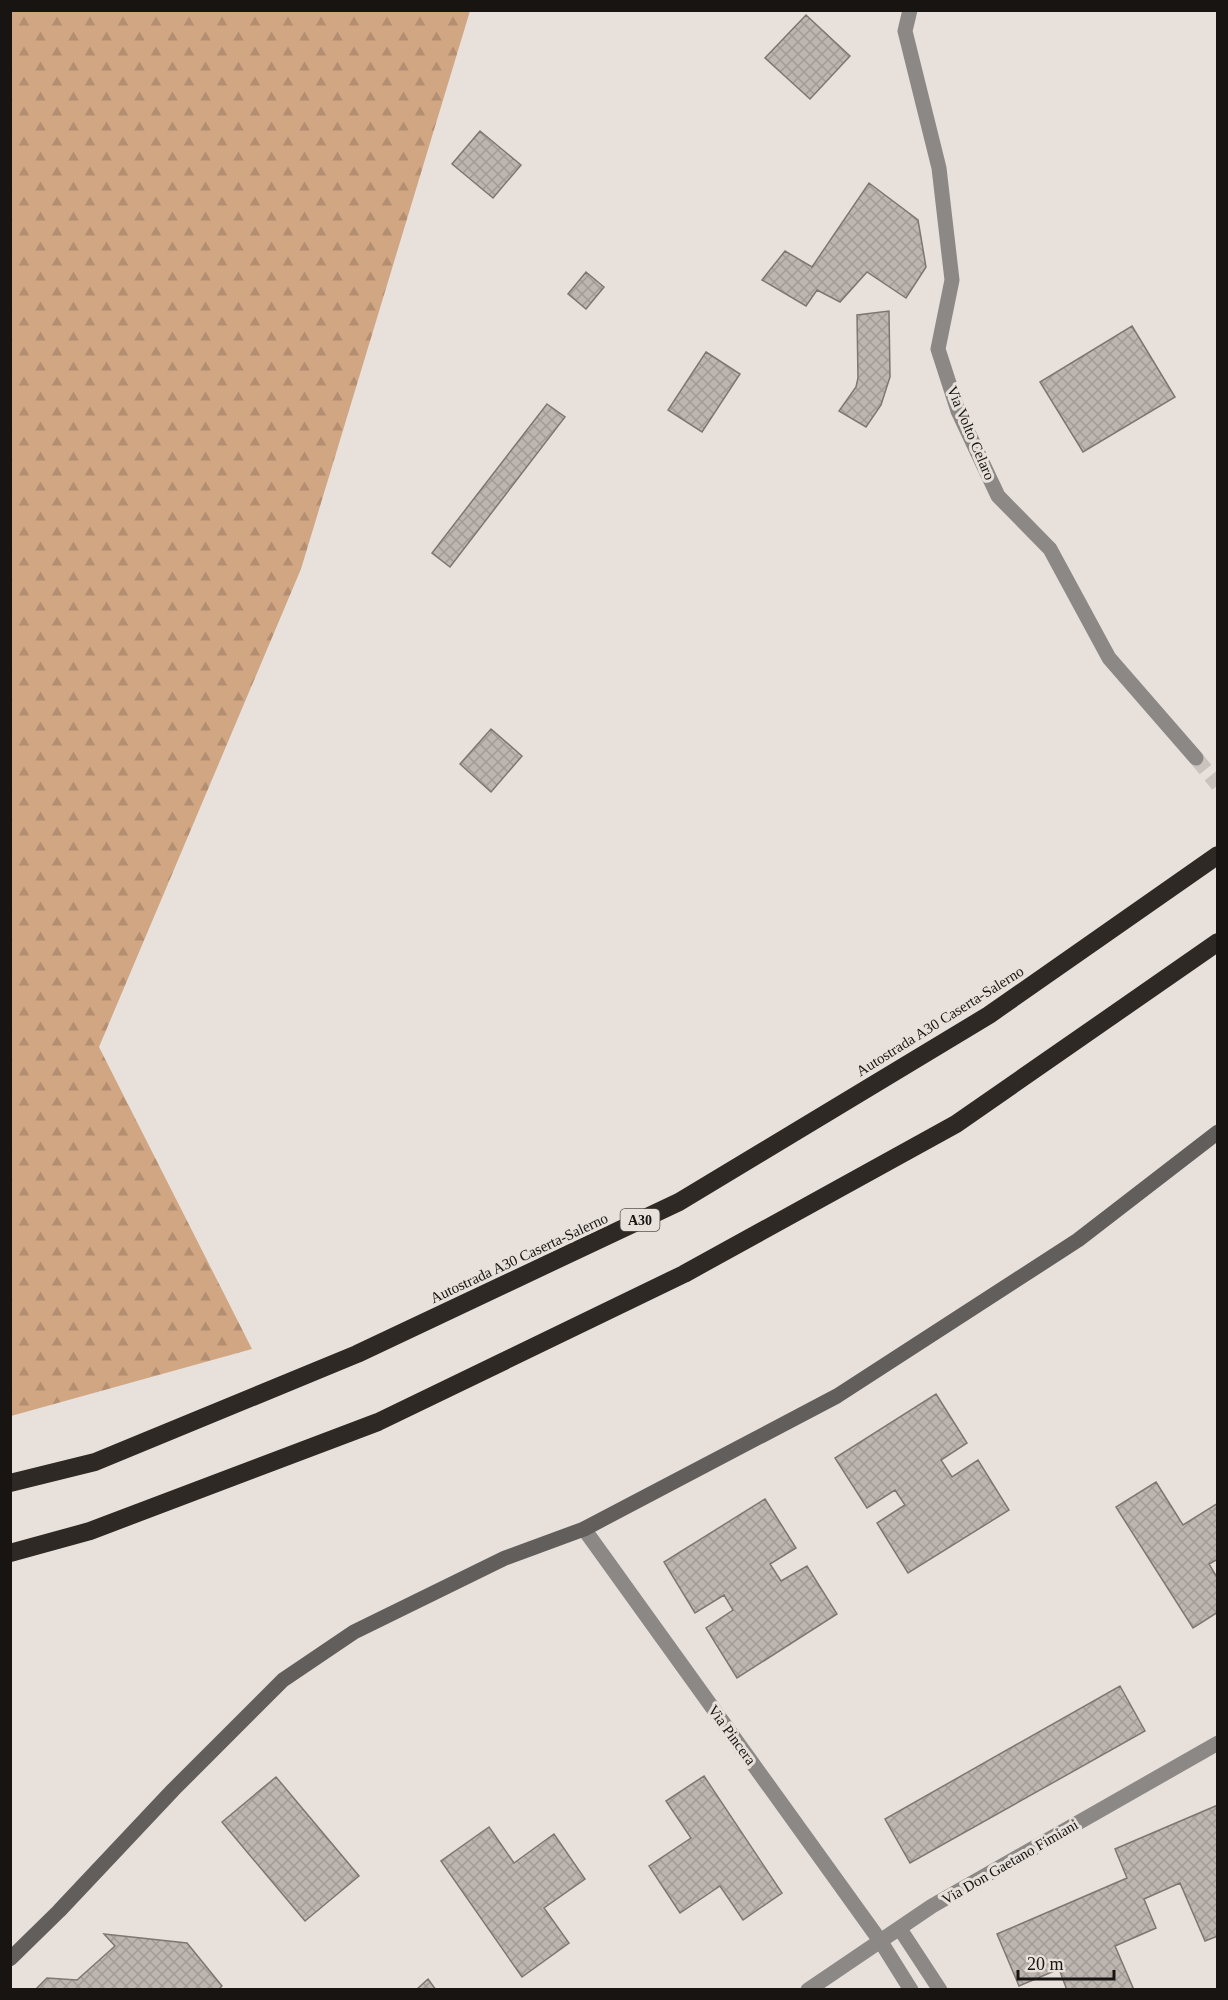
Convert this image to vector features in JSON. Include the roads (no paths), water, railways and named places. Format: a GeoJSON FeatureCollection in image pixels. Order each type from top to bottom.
{"type":"FeatureCollection","features":[{"type":"Feature","properties":{"kind":"highway","name":"Autostrada A30 Caserta-Salerno"},"geometry":{"type":"LineString","coordinates":[[10,1483],[95,1462],[357,1354],[679,1202],[989,1015],[1218,855]]}},
{"type":"Feature","properties":{"kind":"highway"},"geometry":{"type":"LineString","coordinates":[[10,1552],[90,1531],[378,1422],[684,1274],[956,1124],[1218,942]]}},
{"type":"Feature","properties":{"kind":"main road"},"geometry":{"type":"LineString","coordinates":[[10,1959],[283,1680],[354,1632],[505,1558],[584,1529],[837,1396],[1078,1240],[1218,1132]]}},
{"type":"Feature","properties":{"kind":"street","name":"Via Volto Celaro"},"geometry":{"type":"LineString","coordinates":[[910,10],[905,31],[939,168],[952,280],[938,349],[958,411],[998,496],[1050,549],[1109,658],[1196,758]]}},
{"type":"Feature","properties":{"kind":"street","name":"Via Pincera"},"geometry":{"type":"LineString","coordinates":[[584,1529],[881,1942],[911,1989]]}},
{"type":"Feature","properties":{"kind":"street","name":"Via Don Gaetano Fimiani"},"geometry":{"type":"LineString","coordinates":[[808,1989],[932,1906],[1218,1743]]}},
{"type":"Feature","properties":{"kind":"street"},"geometry":{"type":"LineString","coordinates":[[900,1929],[940,1989]]}},
{"type":"Feature","properties":{"kind":"tunnel"},"geometry":{"type":"LineString","coordinates":[[1196,758],[1218,785]]}}]}
